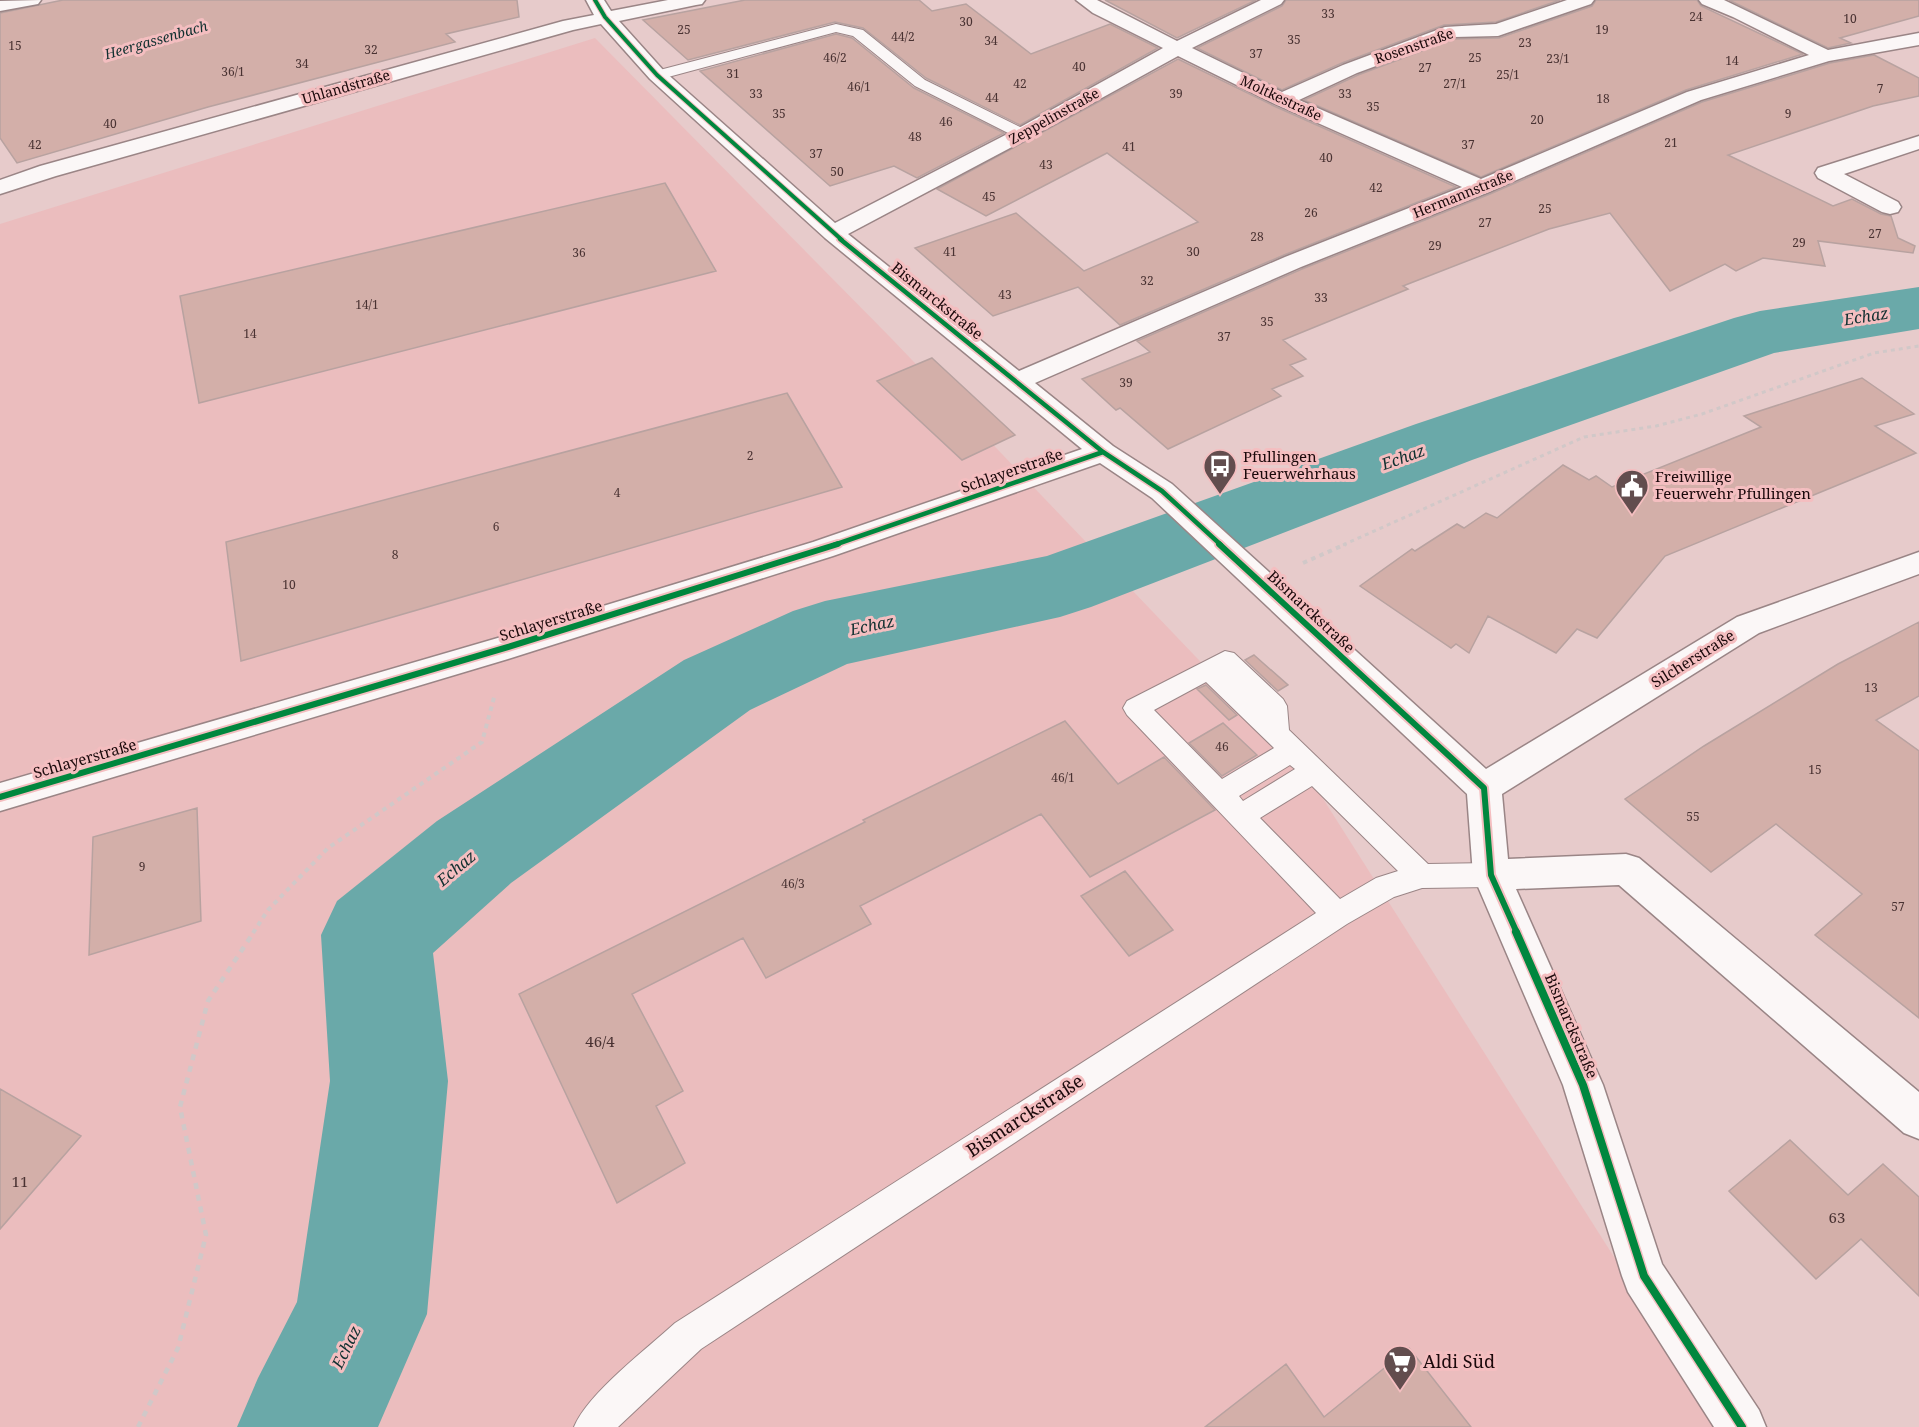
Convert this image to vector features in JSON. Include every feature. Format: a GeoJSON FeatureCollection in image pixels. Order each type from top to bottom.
{"type":"FeatureCollection","features":[{"type":"Feature","properties":{"kind":"street"},"geometry":{"type":"LineString","coordinates":[[0,6],[32,0]]}},
{"type":"Feature","properties":{"kind":"street","name":"Uhlandstraße"},"geometry":{"type":"LineString","coordinates":[[0,187],[374,79],[600,9],[696,0]]}},
{"type":"Feature","properties":{"kind":"street","name":"Moltkestraße"},"geometry":{"type":"LineString","coordinates":[[1085,0],[1282,100],[1481,187]]}},
{"type":"Feature","properties":{"kind":"street","name":"Zeppelinstraße"},"geometry":{"type":"LineString","coordinates":[[833,233],[1022,134],[1177,48],[1275,0]]}},
{"type":"Feature","properties":{"kind":"street","name":"Rosenstraße"},"geometry":{"type":"LineString","coordinates":[[1282,100],[1350,69],[1452,31],[1498,30],[1585,0]]}},
{"type":"Feature","properties":{"kind":"street"},"geometry":{"type":"LineString","coordinates":[[1708,0],[1740,13],[1826,56]]}},
{"type":"Feature","properties":{"kind":"street","name":"Bismarckstraße"},"geometry":{"type":"LineString","coordinates":[[600,9],[657,75],[833,233],[1103,452],[1162,491],[1484,788],[1491,875],[1583,1084],[1644,1276],[1742,1427]]}},
{"type":"Feature","properties":{"kind":"street","name":"Hermannstraße"},"geometry":{"type":"LineString","coordinates":[[1018,381],[1151,326],[1293,262],[1481,187],[1694,96],[1826,56],[1919,39]]}},
{"type":"Feature","properties":{"kind":"street"},"geometry":{"type":"LineString","coordinates":[[1890,207],[1826,173],[1919,142]]}},
{"type":"Feature","properties":{"kind":"street","name":"Schlayerstraße"},"geometry":{"type":"LineString","coordinates":[[0,797],[508,647],[823,549],[1103,452]]}},
{"type":"Feature","properties":{"kind":"street","name":"Silcherstraße"},"geometry":{"type":"LineString","coordinates":[[1484,788],[1748,625],[1919,563]]}},
{"type":"Feature","properties":{"kind":"street","name":"Bismarckstraße"},"geometry":{"type":"LineString","coordinates":[[1491,875],[1626,869],[1919,1119]]}},
{"type":"Feature","properties":{"kind":"lane"},"geometry":{"type":"LineString","coordinates":[[657,75],[836,28],[858,33],[920,83],[1022,134]]}},
{"type":"Feature","properties":{"kind":"lane"},"geometry":{"type":"LineString","coordinates":[[1337,915],[1136,708],[1209,669],[1422,876]]}},
{"type":"Feature","properties":{"kind":"lane"},"geometry":{"type":"LineString","coordinates":[[1220,794],[1284,742]]}},
{"type":"Feature","properties":{"kind":"lane"},"geometry":{"type":"LineString","coordinates":[[1241,816],[1314,771]]}},
{"type":"Feature","properties":{"kind":"lane","name":"Bismarckstraße"},"geometry":{"type":"LineString","coordinates":[[592,1427],[622,1396],[688,1336],[1337,915],[1386,887],[1422,876],[1491,875]]}},
{"type":"Feature","properties":{"kind":"path"},"geometry":{"type":"LineString","coordinates":[[1261,582],[1584,437],[1656,426],[1702,414],[1874,353],[1919,346]]}},
{"type":"Feature","properties":{"kind":"path"},"geometry":{"type":"LineString","coordinates":[[138,1427],[178,1348],[206,1235],[180,1107],[208,1001],[268,910],[328,848],[482,742],[508,647]]}},
{"type":"Feature","properties":{"kind":"shaded area"},"geometry":{"type":"Polygon","coordinates":[[[595,38],[890,337],[1306,772],[1722,1427],[0,1427],[0,224],[595,38]]]}},
{"type":"Feature","properties":{"kind":"building"},"geometry":{"type":"Polygon","coordinates":[[[63,0],[517,0],[519,17],[446,34],[455,42],[208,107],[17,163],[0,138],[0,13],[63,0]]]}},
{"type":"Feature","properties":{"kind":"building"},"geometry":{"type":"Polygon","coordinates":[[[745,0],[919,0],[932,11],[966,4],[1031,54],[1110,24],[1158,48],[1020,125],[926,78],[863,28],[835,22],[688,60],[643,20],[745,0]]]}},
{"type":"Feature","properties":{"kind":"building"},"geometry":{"type":"Polygon","coordinates":[[[1105,0],[1256,0],[1177,38],[1105,0]]]}},
{"type":"Feature","properties":{"kind":"building"},"geometry":{"type":"Polygon","coordinates":[[[1286,0],[1560,0],[1496,22],[1444,25],[1342,63],[1282,90],[1197,48],[1282,6],[1286,0]]]}},
{"type":"Feature","properties":{"kind":"building"},"geometry":{"type":"Polygon","coordinates":[[[1596,0],[1697,0],[1701,6],[1803,54],[1686,90],[1481,177],[1304,100],[1358,75],[1454,39],[1499,38],[1592,6],[1596,0]]]}},
{"type":"Feature","properties":{"kind":"building"},"geometry":{"type":"Polygon","coordinates":[[[1729,0],[1919,0],[1919,16],[1840,38],[1851,43],[1828,48],[1729,0]]]}},
{"type":"Feature","properties":{"kind":"building"},"geometry":{"type":"Polygon","coordinates":[[[836,34],[852,38],[914,88],[1004,133],[917,178],[894,166],[830,186],[700,71],[836,34]]]}},
{"type":"Feature","properties":{"kind":"building"},"geometry":{"type":"Polygon","coordinates":[[[1874,55],[1919,78],[1919,96],[1873,106],[1728,155],[1833,206],[1852,199],[1881,214],[1891,216],[1898,238],[1915,246],[1913,253],[1818,241],[1825,266],[1763,258],[1736,271],[1725,264],[1670,291],[1610,213],[1549,229],[1403,286],[1408,289],[1283,340],[1306,359],[1290,365],[1303,376],[1272,389],[1281,396],[1168,449],[1120,408],[1116,410],[1082,379],[1150,352],[1137,341],[1302,269],[1490,194],[1702,102],[1830,63],[1874,55]]]}},
{"type":"Feature","properties":{"kind":"building"},"geometry":{"type":"Polygon","coordinates":[[[1178,59],[1274,106],[1456,187],[1284,255],[1120,325],[1078,287],[993,316],[915,248],[1016,213],[1084,271],[1198,222],[1107,153],[986,216],[937,189],[1178,59]]]}},
{"type":"Feature","properties":{"kind":"building"},"geometry":{"type":"Polygon","coordinates":[[[665,183],[716,271],[199,403],[180,296],[665,183]]]}},
{"type":"Feature","properties":{"kind":"building"},"geometry":{"type":"Polygon","coordinates":[[[932,358],[1015,435],[962,460],[877,381],[932,358]]]}},
{"type":"Feature","properties":{"kind":"building","name":"Freiwillige Feuerwehr Pfullingen"},"geometry":{"type":"Polygon","coordinates":[[[1862,378],[1914,414],[1875,426],[1916,453],[1665,556],[1597,638],[1577,629],[1556,653],[1488,616],[1469,653],[1456,644],[1451,648],[1360,586],[1412,549],[1415,551],[1457,524],[1464,528],[1486,513],[1497,518],[1563,465],[1589,480],[1596,476],[1612,487],[1761,427],[1744,416],[1862,378]]]}},
{"type":"Feature","properties":{"kind":"building"},"geometry":{"type":"Polygon","coordinates":[[[787,393],[842,487],[241,661],[226,542],[787,393]]]}},
{"type":"Feature","properties":{"kind":"building"},"geometry":{"type":"Polygon","coordinates":[[[1919,622],[1919,696],[1876,720],[1919,751],[1919,1018],[1815,935],[1862,894],[1776,824],[1711,872],[1625,799],[1704,746],[1838,664],[1919,622]]]}},
{"type":"Feature","properties":{"kind":"building"},"geometry":{"type":"Polygon","coordinates":[[[1254,655],[1288,685],[1278,691],[1245,660],[1254,655]]]}},
{"type":"Feature","properties":{"kind":"building"},"geometry":{"type":"Polygon","coordinates":[[[1206,685],[1237,715],[1229,720],[1197,689],[1206,685]]]}},
{"type":"Feature","properties":{"kind":"building"},"geometry":{"type":"Polygon","coordinates":[[[1065,721],[1118,784],[1164,757],[1215,810],[1090,877],[1041,814],[860,906],[871,924],[766,978],[743,938],[632,994],[683,1091],[656,1106],[685,1163],[617,1203],[519,994],[1065,721]]]}},
{"type":"Feature","properties":{"kind":"building"},"geometry":{"type":"Polygon","coordinates":[[[1223,723],[1257,755],[1222,776],[1189,743],[1223,723]]]}},
{"type":"Feature","properties":{"kind":"building"},"geometry":{"type":"Polygon","coordinates":[[[197,808],[201,921],[89,955],[93,837],[197,808]]]}},
{"type":"Feature","properties":{"kind":"building"},"geometry":{"type":"Polygon","coordinates":[[[1125,871],[1173,930],[1129,956],[1081,896],[1125,871]]]}},
{"type":"Feature","properties":{"kind":"building"},"geometry":{"type":"Polygon","coordinates":[[[0,1089],[81,1136],[0,1229],[0,1089]]]}},
{"type":"Feature","properties":{"kind":"building"},"geometry":{"type":"Polygon","coordinates":[[[1790,1140],[1848,1195],[1883,1164],[1919,1197],[1919,1296],[1861,1239],[1816,1279],[1729,1191],[1790,1140]]]}},
{"type":"Feature","properties":{"kind":"building","name":"Aldi Süd"},"geometry":{"type":"Polygon","coordinates":[[[1409,1348],[1471,1427],[1205,1427],[1286,1364],[1324,1417],[1409,1348]]]}},
{"type":"Feature","properties":{"kind":"waterway","name":"Echaz"},"geometry":{"type":"LineString","coordinates":[[307,1427],[361,1314],[389,1081],[376,935],[474,852],[717,685],[825,635],[1060,585],[1444,442],[1760,333],[1919,308]]}},
{"type":"Feature","properties":{"kind":"cycle path"},"geometry":{"type":"LineString","coordinates":[[595,0],[605,17],[657,75],[833,233],[1103,452],[1162,491],[1484,788],[1491,875],[1583,1085],[1644,1276],[1742,1427]]}},
{"type":"Feature","properties":{"kind":"cycle path"},"geometry":{"type":"LineString","coordinates":[[0,797],[508,647],[823,549],[1103,452]]}},
{"type":"Feature","properties":{"kind":"place","name":"Pfullingen Feuerwehrhaus"},"geometry":{"type":"Point","coordinates":[1220,495]}},
{"type":"Feature","properties":{"kind":"place","name":"Freiwillige Feuerwehr Pfullingen"},"geometry":{"type":"Point","coordinates":[1632,515]}},
{"type":"Feature","properties":{"kind":"place","name":"Aldi Süd"},"geometry":{"type":"Point","coordinates":[1400,1391]}},
{"type":"Feature","properties":{"kind":"water label","name":"Heergassenbach"},"geometry":{"type":"Point","coordinates":[156,40]}}]}
